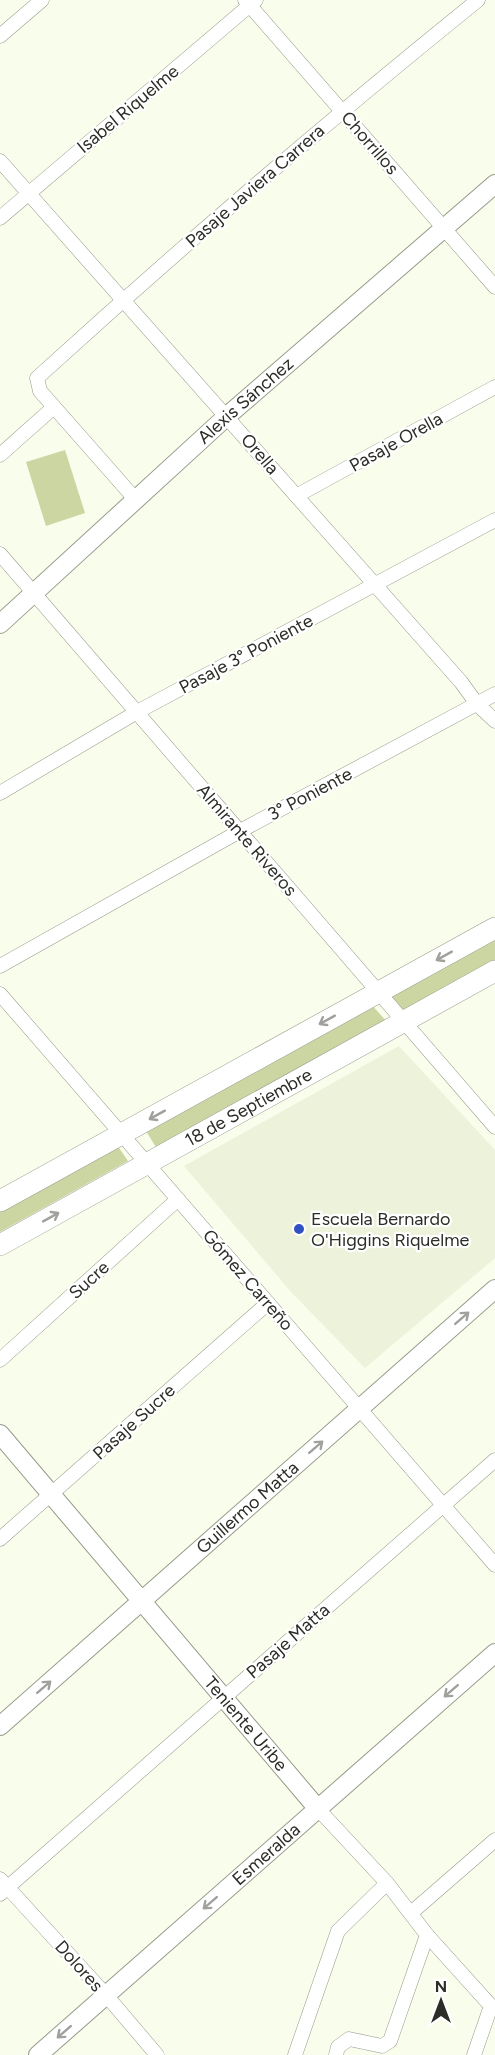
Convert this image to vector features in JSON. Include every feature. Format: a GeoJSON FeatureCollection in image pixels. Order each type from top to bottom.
{"type":"FeatureCollection","features":[{"type":"Feature","properties":{"kind":"main road"},"geometry":{"type":"LineString","coordinates":[[0,1201],[495,928]]}},
{"type":"Feature","properties":{"kind":"main road","name":"18 de Septiembre"},"geometry":{"type":"LineString","coordinates":[[0,1245],[495,971]]}},
{"type":"Feature","properties":{"kind":"street"},"geometry":{"type":"LineString","coordinates":[[0,36],[42,0]]}},
{"type":"Feature","properties":{"kind":"street","name":"Pasaje Javiera Carrera"},"geometry":{"type":"LineString","coordinates":[[54,407],[40,391],[38,378],[123,300],[341,111],[478,0]]}},
{"type":"Feature","properties":{"kind":"street","name":"Chorrillos"},"geometry":{"type":"LineString","coordinates":[[250,2],[341,111],[444,229],[494,282]]}},
{"type":"Feature","properties":{"kind":"street","name":"Isabel Riquelme"},"geometry":{"type":"LineString","coordinates":[[0,218],[250,2]]}},
{"type":"Feature","properties":{"kind":"street","name":"Orella"},"geometry":{"type":"LineString","coordinates":[[0,161],[461,682],[477,704],[495,720]]}},
{"type":"Feature","properties":{"kind":"street","name":"Alexis Sánchez"},"geometry":{"type":"LineString","coordinates":[[0,624],[226,417],[495,184]]}},
{"type":"Feature","properties":{"kind":"street","name":"Pasaje Orella"},"geometry":{"type":"LineString","coordinates":[[296,496],[495,387]]}},
{"type":"Feature","properties":{"kind":"street"},"geometry":{"type":"LineString","coordinates":[[0,455],[54,407],[136,500]]}},
{"type":"Feature","properties":{"kind":"street","name":"Pasaje 3° Poniente"},"geometry":{"type":"LineString","coordinates":[[0,793],[137,712],[495,520]]}},
{"type":"Feature","properties":{"kind":"street","name":"Almirante Riveros"},"geometry":{"type":"LineString","coordinates":[[0,554],[495,1126]]}},
{"type":"Feature","properties":{"kind":"street","name":"3° Poniente"},"geometry":{"type":"LineString","coordinates":[[0,966],[240,831],[495,694]]}},
{"type":"Feature","properties":{"kind":"street","name":"Gómez Carreño"},"geometry":{"type":"LineString","coordinates":[[0,994],[495,1565]]}},
{"type":"Feature","properties":{"kind":"street"},"geometry":{"type":"LineString","coordinates":[[484,1114],[495,1104]]}},
{"type":"Feature","properties":{"kind":"street","name":"Sucre"},"geometry":{"type":"LineString","coordinates":[[0,1360],[178,1199]]}},
{"type":"Feature","properties":{"kind":"street","name":"Guillermo Matta"},"geometry":{"type":"LineString","coordinates":[[0,1726],[495,1289]]}},
{"type":"Feature","properties":{"kind":"street","name":"Pasaje Sucre"},"geometry":{"type":"LineString","coordinates":[[0,1539],[268,1303]]}},
{"type":"Feature","properties":{"kind":"street","name":"Teniente Uribe"},"geometry":{"type":"LineString","coordinates":[[0,1434],[318,1809],[387,1884],[427,1935],[493,2006]]}},
{"type":"Feature","properties":{"kind":"street","name":"Pasaje Matta"},"geometry":{"type":"LineString","coordinates":[[2,1886],[224,1698],[495,1460]]}},
{"type":"Feature","properties":{"kind":"street","name":"Esmeralda"},"geometry":{"type":"LineString","coordinates":[[38,2055],[495,1653]]}},
{"type":"Feature","properties":{"kind":"street"},"geometry":{"type":"LineString","coordinates":[[411,1913],[495,1840]]}},
{"type":"Feature","properties":{"kind":"street"},"geometry":{"type":"LineString","coordinates":[[295,2055],[338,1931],[387,1884]]}},
{"type":"Feature","properties":{"kind":"street","name":"Dolores"},"geometry":{"type":"LineString","coordinates":[[2,1886],[106,1995],[157,2055]]}},
{"type":"Feature","properties":{"kind":"street"},"geometry":{"type":"LineString","coordinates":[[336,2055],[338,2047],[349,2039],[382,2046],[390,2041],[427,1935]]}},
{"type":"Feature","properties":{"kind":"street"},"geometry":{"type":"LineString","coordinates":[[474,2055],[493,2006]]}},
{"type":"Feature","properties":{"kind":"shaded area"},"geometry":{"type":"Polygon","coordinates":[[[399,1046],[495,1150],[495,1258],[365,1368],[291,1292],[184,1166],[399,1046]]]}},
{"type":"Feature","properties":{"kind":"green space"},"geometry":{"type":"Polygon","coordinates":[[[65,450],[85,513],[46,526],[26,462],[65,450]]]}},
{"type":"Feature","properties":{"kind":"green space"},"geometry":{"type":"Polygon","coordinates":[[[495,938],[495,961],[400,1013],[386,997],[495,938]]]}},
{"type":"Feature","properties":{"kind":"green space"},"geometry":{"type":"Polygon","coordinates":[[[371,1004],[387,1022],[157,1149],[146,1131],[371,1004]]]}},
{"type":"Feature","properties":{"kind":"green space"},"geometry":{"type":"Polygon","coordinates":[[[117,1145],[128,1161],[0,1232],[0,1211],[117,1145]]]}},
{"type":"Feature","properties":{"kind":"place","name":"Escuela Bernardo O'Higgins Riquelme"},"geometry":{"type":"Point","coordinates":[299,1229]}}]}
